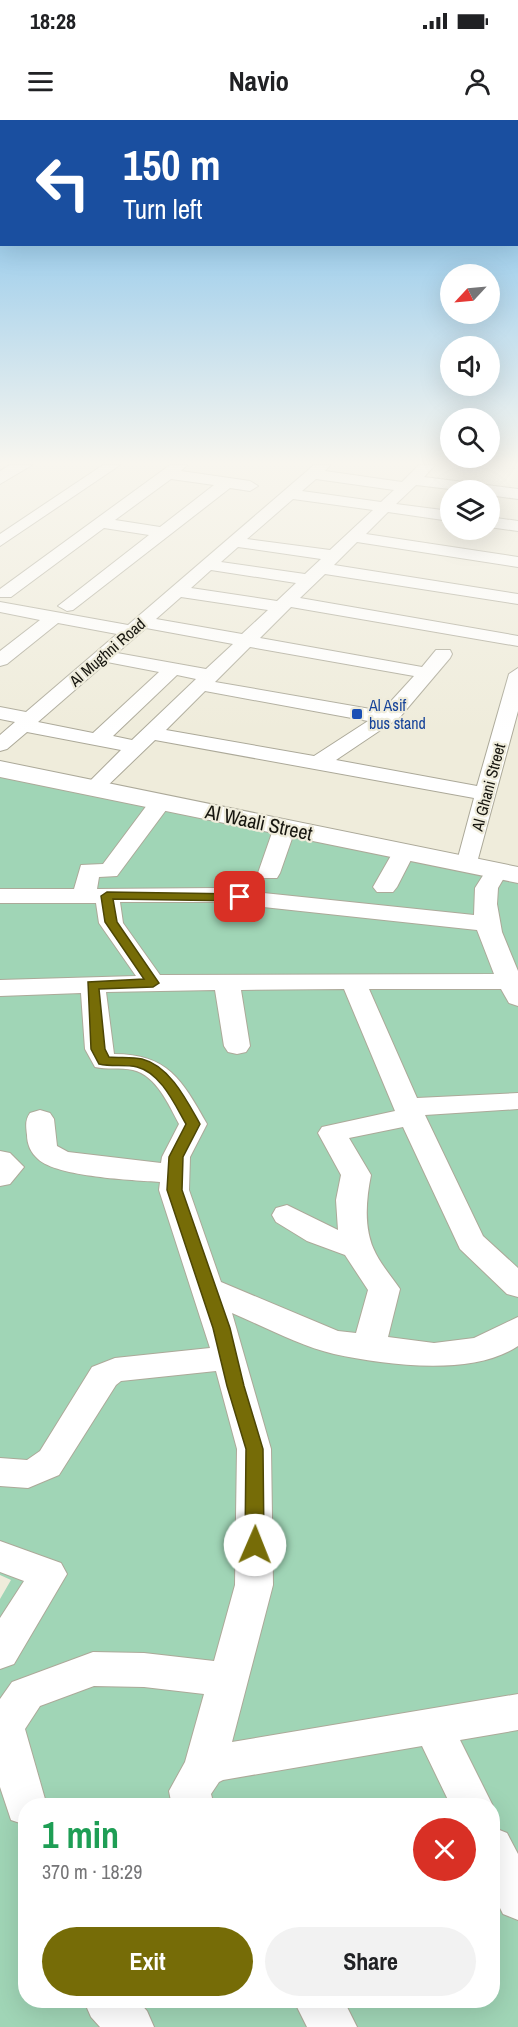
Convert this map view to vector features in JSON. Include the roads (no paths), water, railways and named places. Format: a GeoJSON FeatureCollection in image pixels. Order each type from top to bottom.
{"type":"FeatureCollection","features":[{"type":"Feature","properties":{"kind":"street"},"geometry":{"type":"LineString","coordinates":[[2,600],[61,554]]}},
{"type":"Feature","properties":{"kind":"street"},"geometry":{"type":"LineString","coordinates":[[0,660],[136,554]]}},
{"type":"Feature","properties":{"kind":"street","name":"Al Mughni Road"},"geometry":{"type":"LineString","coordinates":[[0,745],[221,554]]}},
{"type":"Feature","properties":{"kind":"street"},"geometry":{"type":"LineString","coordinates":[[276,554],[323,568],[518,599]]}},
{"type":"Feature","properties":{"kind":"street"},"geometry":{"type":"LineString","coordinates":[[94,788],[337,554]]}},
{"type":"Feature","properties":{"kind":"street"},"geometry":{"type":"LineString","coordinates":[[466,554],[518,562]]}},
{"type":"Feature","properties":{"kind":"street"},"geometry":{"type":"LineString","coordinates":[[208,565],[323,568]]}},
{"type":"Feature","properties":{"kind":"street"},"geometry":{"type":"LineString","coordinates":[[178,591],[285,604],[518,640]]}},
{"type":"Feature","properties":{"kind":"street"},"geometry":{"type":"LineString","coordinates":[[2,600],[137,627],[247,641],[427,673]]}},
{"type":"Feature","properties":{"kind":"street"},"geometry":{"type":"LineString","coordinates":[[318,764],[393,713],[443,654]]}},
{"type":"Feature","properties":{"kind":"street"},"geometry":{"type":"LineString","coordinates":[[103,656],[173,669],[206,681],[386,718]]}},
{"type":"Feature","properties":{"kind":"street"},"geometry":{"type":"LineString","coordinates":[[97,740],[173,669]]}},
{"type":"Feature","properties":{"kind":"street","name":"Al Ghani Street"},"geometry":{"type":"LineString","coordinates":[[467,865],[518,674]]}},
{"type":"Feature","properties":{"kind":"street"},"geometry":{"type":"LineString","coordinates":[[0,713],[97,740],[144,740],[318,764],[486,794]]}},
{"type":"Feature","properties":{"kind":"street","name":"Al Waali Street"},"geometry":{"type":"LineString","coordinates":[[0,769],[508,873]]}},
{"type":"Feature","properties":{"kind":"street"},"geometry":{"type":"LineString","coordinates":[[153,983],[95,896],[89,870],[109,871],[161,802]]}},
{"type":"Feature","properties":{"kind":"street"},"geometry":{"type":"LineString","coordinates":[[269,873],[285,827]]}},
{"type":"Feature","properties":{"kind":"street"},"geometry":{"type":"LineString","coordinates":[[385,887],[404,852]]}},
{"type":"Feature","properties":{"kind":"street"},"geometry":{"type":"LineString","coordinates":[[0,988],[153,983],[353,982],[514,989],[488,924],[484,908],[486,889],[508,873]]}},
{"type":"Feature","properties":{"kind":"street"},"geometry":{"type":"LineString","coordinates":[[0,896],[217,896],[488,924]]}},
{"type":"Feature","properties":{"kind":"street"},"geometry":{"type":"LineString","coordinates":[[353,982],[471,1242],[518,1286]]}},
{"type":"Feature","properties":{"kind":"street"},"geometry":{"type":"LineString","coordinates":[[227,983],[237,1046]]}},
{"type":"Feature","properties":{"kind":"street"},"geometry":{"type":"LineString","coordinates":[[93,985],[98,1049],[104,1061],[140,1063],[154,1070],[176,1095],[193,1124],[176,1157],[174,1190],[209,1289],[255,1449],[254,1586],[198,1788]]}},
{"type":"Feature","properties":{"kind":"street"},"geometry":{"type":"LineString","coordinates":[[369,1347],[384,1289],[354,1239],[351,1200],[356,1175],[332,1133],[410,1111],[518,1101]]}},
{"type":"Feature","properties":{"kind":"street"},"geometry":{"type":"LineString","coordinates":[[40,1119],[42,1144],[51,1156],[76,1163],[175,1174]]}},
{"type":"Feature","properties":{"kind":"street"},"geometry":{"type":"LineString","coordinates":[[0,1160],[10,1167],[0,1177]]}},
{"type":"Feature","properties":{"kind":"street"},"geometry":{"type":"LineString","coordinates":[[287,1215],[318,1234],[358,1248]]}},
{"type":"Feature","properties":{"kind":"street"},"geometry":{"type":"LineString","coordinates":[[209,1289],[230,1300],[334,1342],[369,1347],[434,1355],[466,1351],[504,1340],[518,1329]]}},
{"type":"Feature","properties":{"kind":"street"},"geometry":{"type":"LineString","coordinates":[[0,1472],[28,1475],[45,1468],[52,1461],[104,1376],[115,1370],[228,1358]]}},
{"type":"Feature","properties":{"kind":"street"},"geometry":{"type":"LineString","coordinates":[[0,1556],[48,1574],[0,1652]]}},
{"type":"Feature","properties":{"kind":"street"},"geometry":{"type":"LineString","coordinates":[[24,1798],[2,1729],[27,1694],[93,1669],[144,1670],[228,1680]]}},
{"type":"Feature","properties":{"kind":"street"},"geometry":{"type":"LineString","coordinates":[[198,1788],[220,1762],[518,1712]]}},
{"type":"Feature","properties":{"kind":"street"},"geometry":{"type":"LineString","coordinates":[[433,1726],[468,1798]]}},
{"type":"Feature","properties":{"kind":"street"},"geometry":{"type":"LineString","coordinates":[[500,1862],[518,1899]]}},
{"type":"Feature","properties":{"kind":"street"},"geometry":{"type":"LineString","coordinates":[[113,2008],[131,2027]]}},
{"type":"Feature","properties":{"kind":"street"},"geometry":{"type":"LineString","coordinates":[[322,2008],[334,2027]]}},
{"type":"Feature","properties":{"kind":"place","name":"Al Asif bus stand"},"geometry":{"type":"Point","coordinates":[357,714]}}]}
